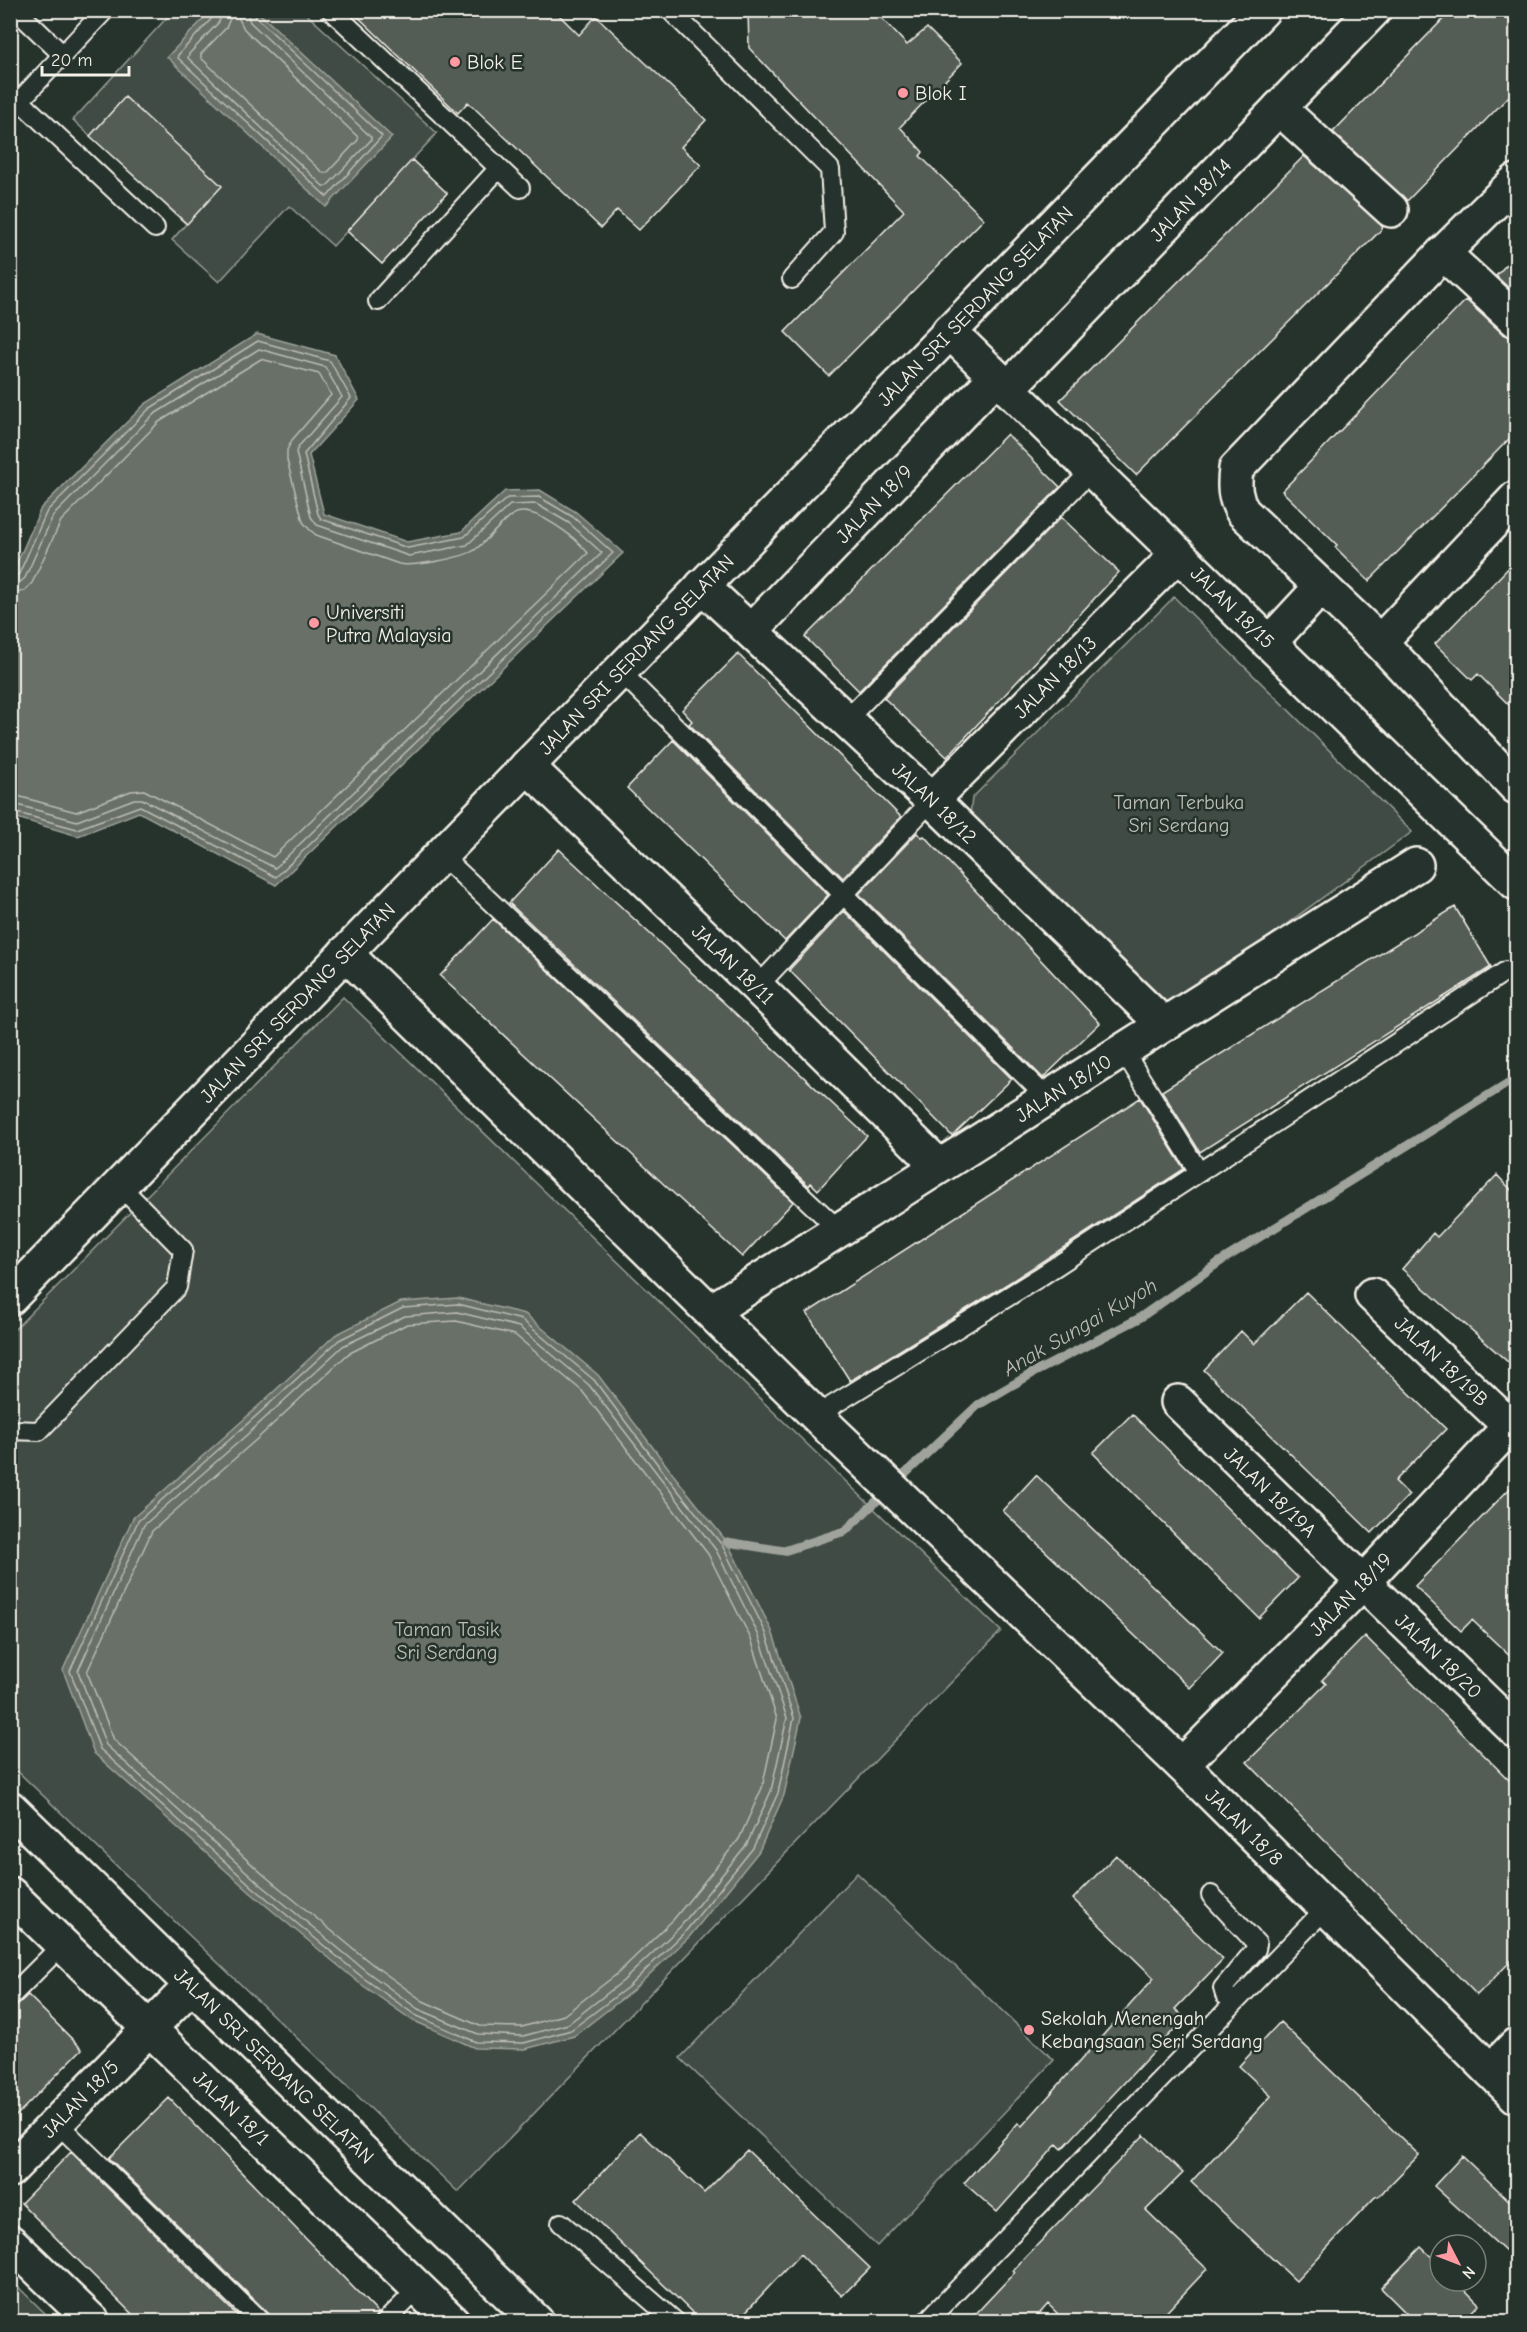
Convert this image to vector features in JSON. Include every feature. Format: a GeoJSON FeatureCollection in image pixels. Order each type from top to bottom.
{"type":"FeatureCollection","features":[{"type":"Feature","properties":{"kind":"street","name":"JALAN SRI SERDANG SELATAN"},"geometry":{"type":"LineString","coordinates":[[10,1298],[1263,10]]}},
{"type":"Feature","properties":{"kind":"street","name":"JALAN 18/14"},"geometry":{"type":"LineString","coordinates":[[1002,383],[1279,108],[1374,10]]}},
{"type":"Feature","properties":{"kind":"street"},"geometry":{"type":"LineString","coordinates":[[1279,108],[1390,210]]}},
{"type":"Feature","properties":{"kind":"street"},"geometry":{"type":"LineString","coordinates":[[1516,181],[1443,253],[1236,469],[1235,499],[1243,513],[1320,588],[1380,642],[1516,787]]}},
{"type":"Feature","properties":{"kind":"street"},"geometry":{"type":"LineString","coordinates":[[1443,253],[1516,320]]}},
{"type":"Feature","properties":{"kind":"street","name":"JALAN 18/15"},"geometry":{"type":"LineString","coordinates":[[949,331],[1516,883]]}},
{"type":"Feature","properties":{"kind":"street","name":"JALAN 18/9"},"geometry":{"type":"LineString","coordinates":[[751,631],[1002,383]]}},
{"type":"Feature","properties":{"kind":"street"},"geometry":{"type":"LineString","coordinates":[[1380,642],[1516,498]]}},
{"type":"Feature","properties":{"kind":"street","name":"JALAN 18/13"},"geometry":{"type":"LineString","coordinates":[[932,800],[1178,554]]}},
{"type":"Feature","properties":{"kind":"street","name":"JALAN 18/12"},"geometry":{"type":"LineString","coordinates":[[702,586],[932,800],[1163,1024]]}},
{"type":"Feature","properties":{"kind":"street"},"geometry":{"type":"LineString","coordinates":[[1269,643],[1320,588]]}},
{"type":"Feature","properties":{"kind":"street","name":"JALAN 18/11"},"geometry":{"type":"LineString","coordinates":[[527,766],[939,1166]]}},
{"type":"Feature","properties":{"kind":"street","name":"JALAN 18/10"},"geometry":{"type":"LineString","coordinates":[[711,1311],[1416,865]]}},
{"type":"Feature","properties":{"kind":"street","name":"JALAN 18/8"},"geometry":{"type":"LineString","coordinates":[[345,953],[817,1415],[1327,1906],[1516,2096]]}},
{"type":"Feature","properties":{"kind":"street","name":"JALAN 18/19B"},"geometry":{"type":"LineString","coordinates":[[1372,1295],[1513,1423]]}},
{"type":"Feature","properties":{"kind":"street","name":"JALAN 18/19A"},"geometry":{"type":"LineString","coordinates":[[1178,1402],[1362,1582]]}},
{"type":"Feature","properties":{"kind":"street","name":"JALAN 18/19"},"geometry":{"type":"LineString","coordinates":[[1182,1765],[1362,1582],[1513,1423]]}},
{"type":"Feature","properties":{"kind":"street","name":"JALAN 18/20"},"geometry":{"type":"LineString","coordinates":[[1362,1582],[1516,1731]]}},
{"type":"Feature","properties":{"kind":"street","name":"JALAN SRI SERDANG SELATAN"},"geometry":{"type":"LineString","coordinates":[[10,1808],[537,2322]]}},
{"type":"Feature","properties":{"kind":"street","name":"JALAN 18/1"},"geometry":{"type":"LineString","coordinates":[[10,1894],[453,2322]]}},
{"type":"Feature","properties":{"kind":"street","name":"JALAN 18/5"},"geometry":{"type":"LineString","coordinates":[[10,2170],[192,1985]]}},
{"type":"Feature","properties":{"kind":"street"},"geometry":{"type":"LineString","coordinates":[[1491,2071],[1516,2045]]}},
{"type":"Feature","properties":{"kind":"street"},"geometry":{"type":"LineString","coordinates":[[10,2242],[93,2322]]}},
{"type":"Feature","properties":{"kind":"lane"},"geometry":{"type":"LineString","coordinates":[[16,10],[63,55]]}},
{"type":"Feature","properties":{"kind":"lane"},"geometry":{"type":"LineString","coordinates":[[105,10],[15,106],[155,228]]}},
{"type":"Feature","properties":{"kind":"lane"},"geometry":{"type":"LineString","coordinates":[[331,10],[520,188]]}},
{"type":"Feature","properties":{"kind":"lane"},"geometry":{"type":"LineString","coordinates":[[670,10],[830,169],[834,232],[792,279]]}},
{"type":"Feature","properties":{"kind":"lane"},"geometry":{"type":"LineString","coordinates":[[378,301],[499,168]]}},
{"type":"Feature","properties":{"kind":"lane"},"geometry":{"type":"LineString","coordinates":[[846,720],[1092,470]]}},
{"type":"Feature","properties":{"kind":"lane"},"geometry":{"type":"LineString","coordinates":[[620,670],[1047,1098]]}},
{"type":"Feature","properties":{"kind":"lane"},"geometry":{"type":"LineString","coordinates":[[757,987],[932,800]]}},
{"type":"Feature","properties":{"kind":"lane"},"geometry":{"type":"LineString","coordinates":[[441,855],[839,1230]]}},
{"type":"Feature","properties":{"kind":"lane"},"geometry":{"type":"LineString","coordinates":[[817,1415],[1038,1278],[1506,971]]}},
{"type":"Feature","properties":{"kind":"lane"},"geometry":{"type":"LineString","coordinates":[[1123,1050],[1199,1172]]}},
{"type":"Feature","properties":{"kind":"lane"},"geometry":{"type":"LineString","coordinates":[[10,1430],[39,1431],[177,1287],[183,1250],[120,1186]]}},
{"type":"Feature","properties":{"kind":"lane"},"geometry":{"type":"LineString","coordinates":[[1211,1895],[1257,1944],[1256,1949],[1223,1988],[1225,1995],[1235,2001]]}},
{"type":"Feature","properties":{"kind":"lane"},"geometry":{"type":"LineString","coordinates":[[926,2322],[1327,1906]]}},
{"type":"Feature","properties":{"kind":"lane"},"geometry":{"type":"LineString","coordinates":[[10,1997],[63,1944]]}},
{"type":"Feature","properties":{"kind":"lane"},"geometry":{"type":"LineString","coordinates":[[57,2123],[261,2322]]}},
{"type":"Feature","properties":{"kind":"lane"},"geometry":{"type":"LineString","coordinates":[[561,2223],[676,2322]]}},
{"type":"Feature","properties":{"kind":"lane"},"geometry":{"type":"LineString","coordinates":[[385,2322],[418,2288]]}},
{"type":"Feature","properties":{"kind":"green space"},"geometry":{"type":"Polygon","coordinates":[[[173,11],[303,11],[437,133],[412,160],[447,193],[382,264],[347,231],[333,246],[289,206],[219,282],[172,240],[186,224],[73,120],[173,11]]]}},
{"type":"Feature","properties":{"kind":"green space","name":"Taman Terbuka Sri Serdang"},"geometry":{"type":"Polygon","coordinates":[[[1174,597],[1412,832],[1176,1005],[1156,1000],[969,824],[972,798],[1174,597]]]}},
{"type":"Feature","properties":{"kind":"green space","name":"Taman Tasik Sri Serdang"},"geometry":{"type":"Polygon","coordinates":[[[343,997],[1001,1631],[458,2192],[11,1765],[10,1334],[343,997]]]}},
{"type":"Feature","properties":{"kind":"green space"},"geometry":{"type":"Polygon","coordinates":[[[857,1873],[1054,2060],[877,2246],[680,2058],[857,1873]]]}},
{"type":"Feature","properties":{"kind":"green space"},"geometry":{"type":"Polygon","coordinates":[[[11,2280],[53,2321],[11,2321],[11,2280]]]}},
{"type":"Feature","properties":{"kind":"water"},"geometry":{"type":"Polygon","coordinates":[[[211,11],[257,11],[392,137],[326,207],[167,57],[211,11]]]}},
{"type":"Feature","properties":{"kind":"water"},"geometry":{"type":"Polygon","coordinates":[[[257,334],[335,355],[359,400],[309,455],[324,514],[407,542],[461,532],[505,491],[540,490],[576,512],[623,553],[276,885],[139,812],[78,836],[10,816],[11,577],[41,508],[145,404],[257,334]]]}},
{"type":"Feature","properties":{"kind":"water"},"geometry":{"type":"Polygon","coordinates":[[[458,1298],[525,1314],[598,1375],[727,1542],[772,1631],[801,1718],[784,1795],[759,1851],[690,1936],[632,1991],[574,2036],[525,2049],[475,2048],[412,2020],[358,1982],[251,1893],[94,1753],[63,1670],[133,1518],[335,1335],[401,1302],[458,1298]]]}},
{"type":"Feature","properties":{"kind":"building"},"geometry":{"type":"Polygon","coordinates":[[[351,10],[554,10],[579,35],[596,16],[706,120],[681,147],[701,165],[639,230],[617,210],[601,228],[468,102],[458,113],[351,10]]]}},
{"type":"Feature","properties":{"kind":"building"},"geometry":{"type":"Polygon","coordinates":[[[748,10],[874,10],[907,45],[927,28],[962,63],[900,127],[923,152],[920,156],[984,219],[829,376],[785,332],[904,211],[749,48],[748,10]]]}},
{"type":"Feature","properties":{"kind":"building"},"geometry":{"type":"Polygon","coordinates":[[[1452,10],[1516,10],[1516,89],[1407,201],[1333,132],[1452,10]]]}},
{"type":"Feature","properties":{"kind":"building"},"geometry":{"type":"Polygon","coordinates":[[[125,97],[222,186],[187,224],[90,136],[125,97]]]}},
{"type":"Feature","properties":{"kind":"building"},"geometry":{"type":"Polygon","coordinates":[[[1304,156],[1383,226],[1382,229],[1136,475],[1060,400],[1304,156]]]}},
{"type":"Feature","properties":{"kind":"building"},"geometry":{"type":"Polygon","coordinates":[[[412,160],[447,193],[382,264],[347,231],[412,160]]]}},
{"type":"Feature","properties":{"kind":"building"},"geometry":{"type":"Polygon","coordinates":[[[1516,254],[1516,295],[1496,276],[1516,254]]]}},
{"type":"Feature","properties":{"kind":"building"},"geometry":{"type":"Polygon","coordinates":[[[1466,300],[1503,334],[1516,338],[1516,432],[1369,581],[1335,547],[1337,545],[1282,491],[1466,300]]]}},
{"type":"Feature","properties":{"kind":"building"},"geometry":{"type":"Polygon","coordinates":[[[1007,434],[1060,487],[859,691],[805,637],[1007,434]]]}},
{"type":"Feature","properties":{"kind":"building"},"geometry":{"type":"Polygon","coordinates":[[[1061,517],[1119,572],[947,757],[884,698],[1061,517]]]}},
{"type":"Feature","properties":{"kind":"building"},"geometry":{"type":"Polygon","coordinates":[[[1516,560],[1516,712],[1478,674],[1472,680],[1435,644],[1516,560]]]}},
{"type":"Feature","properties":{"kind":"building"},"geometry":{"type":"Polygon","coordinates":[[[738,654],[901,817],[843,878],[689,724],[692,721],[682,710],[738,654]]]}},
{"type":"Feature","properties":{"kind":"building"},"geometry":{"type":"Polygon","coordinates":[[[673,740],[828,895],[785,941],[627,788],[673,740]]]}},
{"type":"Feature","properties":{"kind":"building"},"geometry":{"type":"Polygon","coordinates":[[[917,833],[924,836],[1100,1023],[1043,1078],[859,894],[917,833]]]}},
{"type":"Feature","properties":{"kind":"building"},"geometry":{"type":"Polygon","coordinates":[[[559,849],[867,1136],[818,1190],[811,1183],[809,1186],[509,903],[559,849]]]}},
{"type":"Feature","properties":{"kind":"building"},"geometry":{"type":"Polygon","coordinates":[[[1455,907],[1491,967],[1200,1152],[1162,1091],[1455,907]]]}},
{"type":"Feature","properties":{"kind":"building"},"geometry":{"type":"Polygon","coordinates":[[[844,911],[1012,1079],[952,1136],[789,970],[844,911]]]}},
{"type":"Feature","properties":{"kind":"building"},"geometry":{"type":"Polygon","coordinates":[[[493,919],[793,1202],[742,1257],[440,976],[493,919]]]}},
{"type":"Feature","properties":{"kind":"building"},"geometry":{"type":"Polygon","coordinates":[[[1140,1098],[1184,1169],[1012,1281],[850,1381],[807,1313],[1140,1098]]]}},
{"type":"Feature","properties":{"kind":"building"},"geometry":{"type":"Polygon","coordinates":[[[1497,1175],[1516,1195],[1516,1369],[1402,1269],[1433,1233],[1437,1237],[1497,1175]]]}},
{"type":"Feature","properties":{"kind":"building"},"geometry":{"type":"Polygon","coordinates":[[[1306,1292],[1446,1429],[1395,1481],[1409,1495],[1372,1533],[1204,1370],[1241,1331],[1254,1344],[1306,1292]]]}},
{"type":"Feature","properties":{"kind":"building"},"geometry":{"type":"Polygon","coordinates":[[[1132,1414],[1298,1578],[1259,1618],[1093,1453],[1132,1414]]]}},
{"type":"Feature","properties":{"kind":"building"},"geometry":{"type":"Polygon","coordinates":[[[1036,1475],[1223,1653],[1190,1688],[1003,1511],[1036,1475]]]}},
{"type":"Feature","properties":{"kind":"building"},"geometry":{"type":"Polygon","coordinates":[[[1516,1482],[1516,1662],[1472,1620],[1461,1631],[1415,1586],[1516,1482]]]}},
{"type":"Feature","properties":{"kind":"building"},"geometry":{"type":"Polygon","coordinates":[[[1365,1636],[1516,1787],[1516,1956],[1477,1995],[1247,1762],[1326,1684],[1322,1680],[1365,1636]]]}},
{"type":"Feature","properties":{"kind":"building"},"geometry":{"type":"Polygon","coordinates":[[[1116,1855],[1223,1959],[1175,2009],[1185,2018],[1062,2149],[1057,2144],[997,2212],[964,2183],[1018,2123],[1022,2126],[1154,1978],[1073,1899],[1116,1855]]]}},
{"type":"Feature","properties":{"kind":"building"},"geometry":{"type":"Polygon","coordinates":[[[28,1995],[82,2049],[10,2122],[10,2008],[28,1995]]]}},
{"type":"Feature","properties":{"kind":"building"},"geometry":{"type":"Polygon","coordinates":[[[1280,2022],[1419,2155],[1378,2197],[1376,2196],[1296,2281],[1191,2182],[1271,2096],[1239,2066],[1280,2022]]]}},
{"type":"Feature","properties":{"kind":"building"},"geometry":{"type":"Polygon","coordinates":[[[169,2098],[378,2313],[374,2322],[272,2322],[269,2314],[109,2158],[169,2098]]]}},
{"type":"Feature","properties":{"kind":"building"},"geometry":{"type":"Polygon","coordinates":[[[640,2132],[704,2193],[747,2150],[870,2268],[842,2296],[800,2254],[736,2322],[702,2322],[576,2200],[640,2132]]]}},
{"type":"Feature","properties":{"kind":"building"},"geometry":{"type":"Polygon","coordinates":[[[1144,2135],[1183,2173],[1146,2210],[1207,2269],[1157,2322],[1066,2322],[1048,2304],[1032,2322],[968,2322],[1015,2272],[1013,2270],[1144,2135]]]}},
{"type":"Feature","properties":{"kind":"building"},"geometry":{"type":"Polygon","coordinates":[[[71,2152],[244,2322],[140,2322],[21,2203],[71,2152]]]}},
{"type":"Feature","properties":{"kind":"building"},"geometry":{"type":"Polygon","coordinates":[[[1462,2156],[1516,2207],[1516,2261],[1488,2233],[1434,2186],[1462,2156]]]}},
{"type":"Feature","properties":{"kind":"building"},"geometry":{"type":"Polygon","coordinates":[[[1421,2247],[1428,2254],[1428,2293],[1468,2293],[1479,2304],[1462,2322],[1415,2322],[1381,2288],[1421,2247]]]}},
{"type":"Feature","properties":{"kind":"waterway","name":"Anak Sungai Kuyoh"},"geometry":{"type":"LineString","coordinates":[[727,1542],[784,1551],[845,1531],[978,1405],[1033,1373],[1138,1319],[1221,1261],[1516,1078]]}},
{"type":"Feature","properties":{"kind":"place","name":"Blok E"},"geometry":{"type":"Point","coordinates":[455,62]}},
{"type":"Feature","properties":{"kind":"place","name":"Blok I"},"geometry":{"type":"Point","coordinates":[903,93]}},
{"type":"Feature","properties":{"kind":"place","name":"Universiti Putra Malaysia"},"geometry":{"type":"Point","coordinates":[314,623]}},
{"type":"Feature","properties":{"kind":"place","name":"Sekolah Menengah Kebangsaan Seri Serdang"},"geometry":{"type":"Point","coordinates":[1029,2030]}}]}
